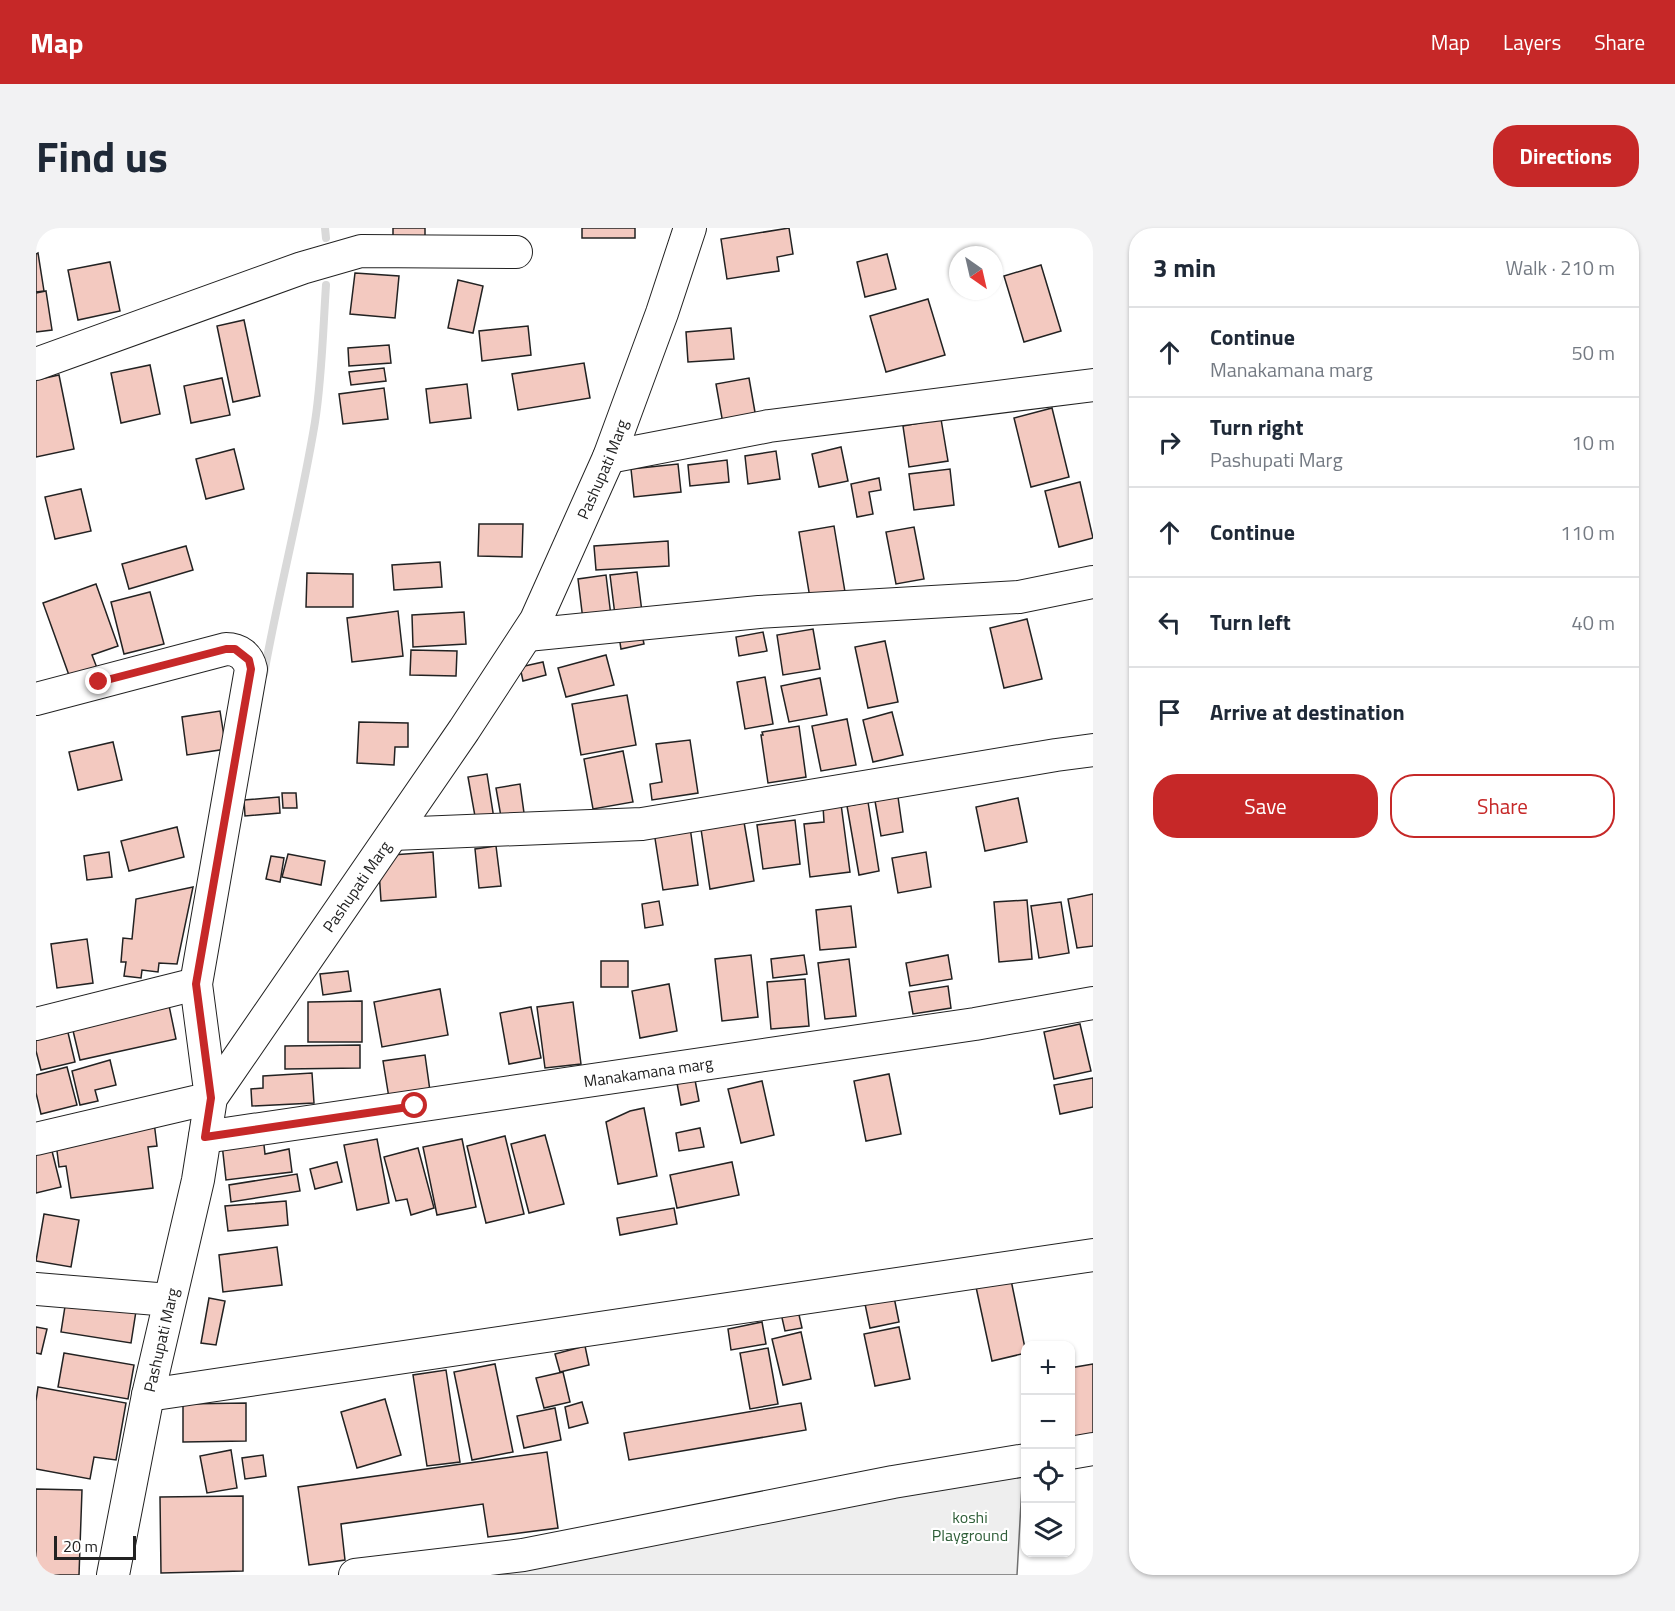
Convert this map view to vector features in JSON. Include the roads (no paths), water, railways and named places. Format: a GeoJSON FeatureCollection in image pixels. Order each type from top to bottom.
{"type":"FeatureCollection","features":[{"type":"Feature","properties":{"kind":"street","name":"Pashupati Marg"},"geometry":{"type":"LineString","coordinates":[[113,1575],[148,1395],[198,1180],[211,1098],[393,834],[536,620],[609,457],[662,313],[690,228]]}},
{"type":"Feature","properties":{"kind":"street"},"geometry":{"type":"LineString","coordinates":[[36,364],[302,268],[361,250],[516,252]]}},
{"type":"Feature","properties":{"kind":"street"},"geometry":{"type":"LineString","coordinates":[[609,457],[769,426],[1093,385]]}},
{"type":"Feature","properties":{"kind":"street"},"geometry":{"type":"LineString","coordinates":[[527,635],[759,612],[1019,597],[1093,582]]}},
{"type":"Feature","properties":{"kind":"street"},"geometry":{"type":"LineString","coordinates":[[36,699],[226,649],[235,649],[249,660],[251,669],[196,984],[211,1098],[36,1139]]}},
{"type":"Feature","properties":{"kind":"street"},"geometry":{"type":"LineString","coordinates":[[393,834],[642,824],[1093,750]]}},
{"type":"Feature","properties":{"kind":"street"},"geometry":{"type":"LineString","coordinates":[[36,1024],[196,984]]}},
{"type":"Feature","properties":{"kind":"street","name":"Manakamana marg"},"geometry":{"type":"LineString","coordinates":[[205,1137],[963,1026],[1093,1003]]}},
{"type":"Feature","properties":{"kind":"street"},"geometry":{"type":"LineString","coordinates":[[148,1395],[1093,1255]]}},
{"type":"Feature","properties":{"kind":"street"},"geometry":{"type":"LineString","coordinates":[[36,1289],[169,1300]]}},
{"type":"Feature","properties":{"kind":"street"},"geometry":{"type":"LineString","coordinates":[[1075,1452],[1093,1449]]}},
{"type":"Feature","properties":{"kind":"street"},"geometry":{"type":"LineString","coordinates":[[355,1575],[523,1556],[893,1482],[1021,1461]]}},
{"type":"Feature","properties":{"kind":"waterway"},"geometry":{"type":"LineString","coordinates":[[325,228],[326,238]]}},
{"type":"Feature","properties":{"kind":"waterway"},"geometry":{"type":"LineString","coordinates":[[264,674],[315,422],[321,371],[326,285]]}},
{"type":"Feature","properties":{"kind":"park label","name":"koshi Playground"},"geometry":{"type":"Point","coordinates":[970,1526]}}]}
